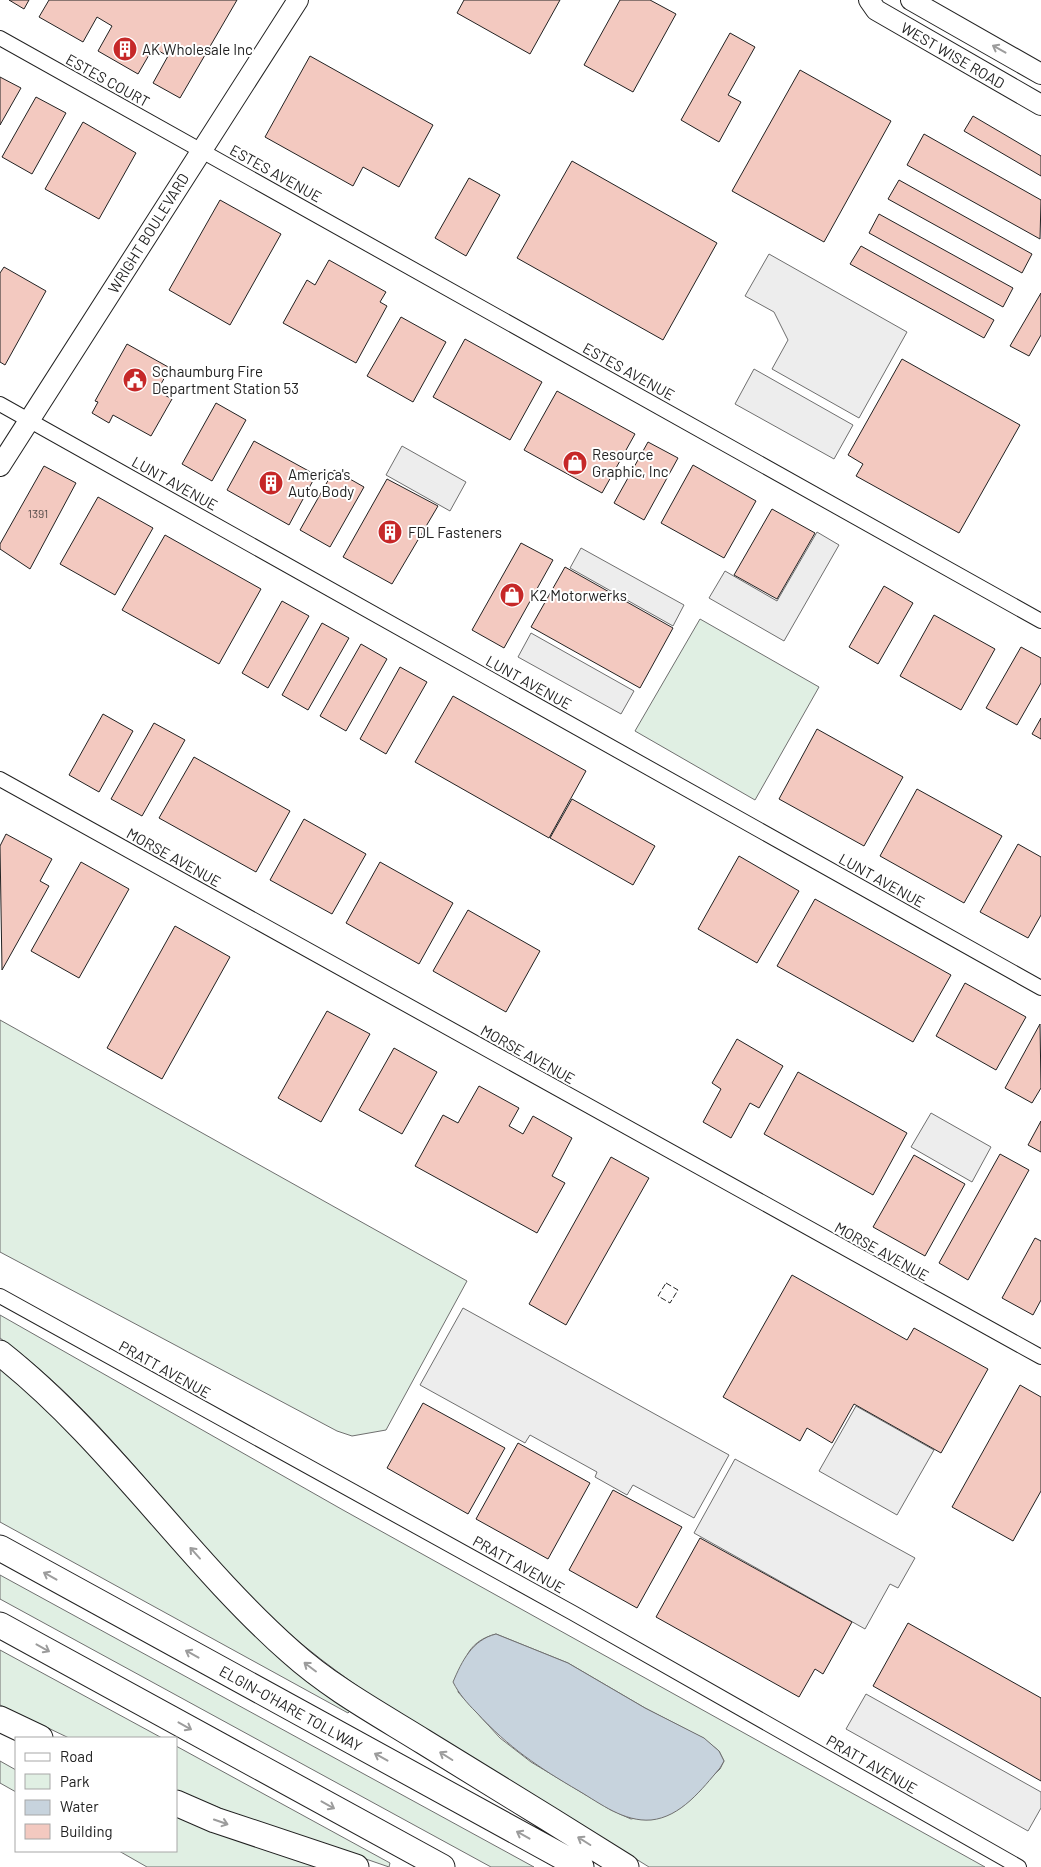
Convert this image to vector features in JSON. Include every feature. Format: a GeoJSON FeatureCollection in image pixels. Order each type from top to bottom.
{"type":"FeatureCollection","features":[{"type":"Feature","properties":{"kind":"highway"},"geometry":{"type":"LineString","coordinates":[[0,1354],[36,1382],[86,1431],[238,1601],[292,1653],[338,1688],[626,1867]]}},
{"type":"Feature","properties":{"kind":"highway","name":"ELGIN-O'HARE TOLLWAY"},"geometry":{"type":"LineString","coordinates":[[0,1548],[581,1867]]}},
{"type":"Feature","properties":{"kind":"highway"},"geometry":{"type":"LineString","coordinates":[[0,1625],[442,1867]]}},
{"type":"Feature","properties":{"kind":"highway"},"geometry":{"type":"LineString","coordinates":[[0,1719],[38,1737]]}},
{"type":"Feature","properties":{"kind":"highway"},"geometry":{"type":"LineString","coordinates":[[178,1804],[215,1820],[356,1867]]}},
{"type":"Feature","properties":{"kind":"street","name":"WRIGHT BOULEVARD"},"geometry":{"type":"LineString","coordinates":[[0,466],[298,0]]}},
{"type":"Feature","properties":{"kind":"street","name":"WEST WISE ROAD"},"geometry":{"type":"LineString","coordinates":[[869,0],[876,10],[1041,105]]}},
{"type":"Feature","properties":{"kind":"street","name":"WEST WISE ROAD"},"geometry":{"type":"LineString","coordinates":[[911,0],[1041,74]]}},
{"type":"Feature","properties":{"kind":"street","name":"ESTES COURT"},"geometry":{"type":"LineString","coordinates":[[0,38],[201,150]]}},
{"type":"Feature","properties":{"kind":"street","name":"ESTES AVENUE"},"geometry":{"type":"LineString","coordinates":[[201,150],[1041,621]]}},
{"type":"Feature","properties":{"kind":"street","name":"LUNT AVENUE"},"geometry":{"type":"LineString","coordinates":[[0,404],[1041,988]]}},
{"type":"Feature","properties":{"kind":"street","name":"MORSE AVENUE"},"geometry":{"type":"LineString","coordinates":[[0,779],[1041,1357]]}},
{"type":"Feature","properties":{"kind":"street","name":"PRATT AVENUE"},"geometry":{"type":"LineString","coordinates":[[0,1296],[574,1613],[1019,1867]]}},
{"type":"Feature","properties":{"kind":"green space"},"geometry":{"type":"Polygon","coordinates":[[[700,619],[819,687],[755,800],[635,731],[700,619]]]}},
{"type":"Feature","properties":{"kind":"green space"},"geometry":{"type":"Polygon","coordinates":[[[0,1020],[467,1281],[386,1430],[352,1436],[337,1431],[0,1252],[0,1020]]]}},
{"type":"Feature","properties":{"kind":"green space"},"geometry":{"type":"Polygon","coordinates":[[[0,1315],[343,1510],[985,1867],[649,1867],[369,1694],[305,1647],[247,1593],[129,1460],[68,1395],[35,1365],[0,1338],[0,1315]],[[496,1634],[478,1642],[471,1648],[461,1672],[458,1692],[500,1738],[531,1762],[611,1810],[631,1819],[682,1807],[720,1769],[724,1761],[719,1751],[703,1738],[645,1708],[568,1663],[496,1634]]]}},
{"type":"Feature","properties":{"kind":"green space"},"geometry":{"type":"Polygon","coordinates":[[[0,1366],[25,1387],[351,1710],[348,1713],[0,1522],[0,1366]]]}},
{"type":"Feature","properties":{"kind":"green space"},"geometry":{"type":"Polygon","coordinates":[[[0,1575],[534,1867],[491,1867],[0,1599],[0,1575]]]}},
{"type":"Feature","properties":{"kind":"green space"},"geometry":{"type":"Polygon","coordinates":[[[0,1650],[160,1737],[67,1737],[0,1705],[0,1650]]]}},
{"type":"Feature","properties":{"kind":"green space"},"geometry":{"type":"Polygon","coordinates":[[[178,1747],[390,1863],[389,1867],[227,1811],[178,1791],[178,1747]]]}},
{"type":"Feature","properties":{"kind":"green space"},"geometry":{"type":"Polygon","coordinates":[[[0,1761],[15,1769],[15,1791],[0,1783],[0,1761]]]}},
{"type":"Feature","properties":{"kind":"green space"},"geometry":{"type":"Polygon","coordinates":[[[178,1816],[318,1867],[147,1867],[121,1852],[178,1852],[178,1816]]]}},
{"type":"Feature","properties":{"kind":"shaded area"},"geometry":{"type":"Polygon","coordinates":[[[769,254],[907,332],[859,418],[772,369],[788,340],[774,312],[745,296],[769,254]]]}},
{"type":"Feature","properties":{"kind":"shaded area"},"geometry":{"type":"Polygon","coordinates":[[[754,369],[853,425],[834,459],[735,404],[754,369]]]}},
{"type":"Feature","properties":{"kind":"shaded area"},"geometry":{"type":"Polygon","coordinates":[[[402,446],[466,482],[450,511],[386,475],[402,446]]]}},
{"type":"Feature","properties":{"kind":"shaded area"},"geometry":{"type":"Polygon","coordinates":[[[817,532],[839,545],[784,641],[709,598],[725,571],[777,601],[817,532]]]}},
{"type":"Feature","properties":{"kind":"shaded area"},"geometry":{"type":"Polygon","coordinates":[[[581,548],[684,605],[673,626],[570,568],[581,548]]]}},
{"type":"Feature","properties":{"kind":"shaded area"},"geometry":{"type":"Polygon","coordinates":[[[531,633],[634,691],[621,714],[518,657],[531,633]]]}},
{"type":"Feature","properties":{"kind":"shaded area"},"geometry":{"type":"Polygon","coordinates":[[[931,1113],[991,1147],[972,1182],[911,1147],[931,1113]]]}},
{"type":"Feature","properties":{"kind":"shaded area"},"geometry":{"type":"Polygon","coordinates":[[[463,1308],[729,1455],[694,1518],[633,1485],[627,1495],[595,1477],[597,1472],[530,1435],[525,1443],[420,1385],[463,1308]]]}},
{"type":"Feature","properties":{"kind":"shaded area"},"geometry":{"type":"Polygon","coordinates":[[[856,1406],[934,1450],[897,1515],[819,1471],[856,1406]]]}},
{"type":"Feature","properties":{"kind":"shaded area"},"geometry":{"type":"Polygon","coordinates":[[[735,1459],[915,1558],[898,1588],[890,1584],[865,1629],[694,1533],[735,1459]]]}},
{"type":"Feature","properties":{"kind":"shaded area"},"geometry":{"type":"Polygon","coordinates":[[[866,1694],[1041,1792],[1041,1808],[1028,1831],[846,1729],[866,1694]]]}},
{"type":"Feature","properties":{"kind":"water"},"geometry":{"type":"Polygon","coordinates":[[[496,1634],[568,1663],[645,1708],[704,1738],[719,1751],[724,1761],[720,1768],[706,1785],[681,1808],[662,1818],[651,1820],[631,1818],[613,1811],[550,1774],[524,1756],[488,1725],[463,1698],[453,1682],[460,1666],[474,1646],[480,1641],[496,1634]]]}},
{"type":"Feature","properties":{"kind":"building"},"geometry":{"type":"Polygon","coordinates":[[[9,0],[29,0],[24,9],[9,0]]]}},
{"type":"Feature","properties":{"kind":"building","name":"AK Wholesale Inc"},"geometry":{"type":"Polygon","coordinates":[[[49,0],[237,0],[180,98],[153,83],[168,56],[153,48],[138,74],[98,51],[112,26],[97,17],[83,42],[39,17],[49,0]]]}},
{"type":"Feature","properties":{"kind":"building"},"geometry":{"type":"Polygon","coordinates":[[[464,0],[560,0],[530,54],[457,13],[464,0]]]}},
{"type":"Feature","properties":{"kind":"building"},"geometry":{"type":"Polygon","coordinates":[[[620,0],[650,0],[676,14],[633,92],[584,65],[620,0]]]}},
{"type":"Feature","properties":{"kind":"building"},"geometry":{"type":"Polygon","coordinates":[[[730,33],[755,47],[728,95],[741,102],[719,142],[681,120],[730,33]]]}},
{"type":"Feature","properties":{"kind":"building"},"geometry":{"type":"Polygon","coordinates":[[[310,56],[433,125],[399,187],[363,167],[353,186],[265,137],[310,56]]]}},
{"type":"Feature","properties":{"kind":"building"},"geometry":{"type":"Polygon","coordinates":[[[800,70],[891,121],[824,242],[732,191],[800,70]]]}},
{"type":"Feature","properties":{"kind":"building"},"geometry":{"type":"Polygon","coordinates":[[[0,77],[21,88],[0,125],[0,77]]]}},
{"type":"Feature","properties":{"kind":"building"},"geometry":{"type":"Polygon","coordinates":[[[36,97],[66,113],[32,174],[2,157],[36,97]]]}},
{"type":"Feature","properties":{"kind":"building"},"geometry":{"type":"Polygon","coordinates":[[[973,116],[1041,156],[1041,176],[964,131],[973,116]]]}},
{"type":"Feature","properties":{"kind":"building"},"geometry":{"type":"Polygon","coordinates":[[[83,122],[136,153],[99,219],[45,189],[83,122]]]}},
{"type":"Feature","properties":{"kind":"building"},"geometry":{"type":"Polygon","coordinates":[[[924,134],[1041,200],[1040,239],[907,165],[924,134]]]}},
{"type":"Feature","properties":{"kind":"building"},"geometry":{"type":"Polygon","coordinates":[[[572,161],[717,243],[663,340],[517,258],[572,161]]]}},
{"type":"Feature","properties":{"kind":"building"},"geometry":{"type":"Polygon","coordinates":[[[469,178],[500,195],[466,256],[435,238],[469,178]]]}},
{"type":"Feature","properties":{"kind":"building"},"geometry":{"type":"Polygon","coordinates":[[[899,180],[1032,254],[1022,273],[888,199],[899,180]]]}},
{"type":"Feature","properties":{"kind":"building"},"geometry":{"type":"Polygon","coordinates":[[[220,200],[281,234],[230,325],[169,290],[220,200]]]}},
{"type":"Feature","properties":{"kind":"building"},"geometry":{"type":"Polygon","coordinates":[[[879,214],[1013,288],[1003,307],[869,233],[879,214]]]}},
{"type":"Feature","properties":{"kind":"building"},"geometry":{"type":"Polygon","coordinates":[[[861,246],[994,320],[984,338],[850,264],[861,246]]]}},
{"type":"Feature","properties":{"kind":"building"},"geometry":{"type":"Polygon","coordinates":[[[329,260],[386,292],[380,302],[387,306],[356,363],[283,323],[307,280],[315,285],[329,260]]]}},
{"type":"Feature","properties":{"kind":"building"},"geometry":{"type":"Polygon","coordinates":[[[4,267],[46,291],[5,365],[0,362],[0,273],[4,267]]]}},
{"type":"Feature","properties":{"kind":"building"},"geometry":{"type":"Polygon","coordinates":[[[1041,293],[1041,335],[1029,356],[1010,346],[1041,293]]]}},
{"type":"Feature","properties":{"kind":"building"},"geometry":{"type":"Polygon","coordinates":[[[401,317],[446,342],[413,402],[367,376],[401,317]]]}},
{"type":"Feature","properties":{"kind":"building"},"geometry":{"type":"Polygon","coordinates":[[[465,339],[542,382],[510,440],[433,397],[465,339]]]}},
{"type":"Feature","properties":{"kind":"building","name":"Schaumburg Fire Department Station 53"},"geometry":{"type":"Polygon","coordinates":[[[127,344],[170,368],[157,391],[172,399],[151,436],[113,415],[109,423],[92,413],[98,402],[95,401],[127,344]]]}},
{"type":"Feature","properties":{"kind":"building"},"geometry":{"type":"Polygon","coordinates":[[[902,359],[1020,425],[959,533],[856,476],[863,464],[848,455],[902,359]]]}},
{"type":"Feature","properties":{"kind":"building"},"geometry":{"type":"Polygon","coordinates":[[[557,391],[635,434],[602,493],[524,450],[557,391]]]}},
{"type":"Feature","properties":{"kind":"building"},"geometry":{"type":"Polygon","coordinates":[[[216,403],[246,420],[212,481],[182,464],[216,403]]]}},
{"type":"Feature","properties":{"kind":"building","name":"America's Auto Body"},"geometry":{"type":"Polygon","coordinates":[[[254,441],[316,475],[289,525],[227,490],[254,441]]]}},
{"type":"Feature","properties":{"kind":"building"},"geometry":{"type":"Polygon","coordinates":[[[648,442],[678,458],[644,520],[614,503],[648,442]]]}},
{"type":"Feature","properties":{"kind":"building"},"geometry":{"type":"Polygon","coordinates":[[[693,465],[756,501],[724,558],[661,523],[693,465]]]}},
{"type":"Feature","properties":{"kind":"building"},"geometry":{"type":"Polygon","coordinates":[[[44,466],[76,483],[30,569],[0,549],[0,544],[44,466]]]}},
{"type":"Feature","properties":{"kind":"building"},"geometry":{"type":"Polygon","coordinates":[[[334,470],[364,487],[330,547],[300,530],[334,470]]]}},
{"type":"Feature","properties":{"kind":"building","name":"FDL Fasteners"},"geometry":{"type":"Polygon","coordinates":[[[387,479],[438,506],[392,584],[343,557],[387,479]]]}},
{"type":"Feature","properties":{"kind":"building"},"geometry":{"type":"Polygon","coordinates":[[[98,497],[153,528],[115,595],[60,564],[98,497]]]}},
{"type":"Feature","properties":{"kind":"building"},"geometry":{"type":"Polygon","coordinates":[[[772,509],[815,533],[777,599],[734,575],[772,509]]]}},
{"type":"Feature","properties":{"kind":"building"},"geometry":{"type":"Polygon","coordinates":[[[165,535],[261,589],[219,664],[122,610],[165,535]]]}},
{"type":"Feature","properties":{"kind":"building","name":"K2 Motorwerks"},"geometry":{"type":"Polygon","coordinates":[[[521,543],[553,560],[504,648],[472,630],[521,543]]]}},
{"type":"Feature","properties":{"kind":"building"},"geometry":{"type":"Polygon","coordinates":[[[565,567],[673,628],[640,688],[531,627],[565,567]]]}},
{"type":"Feature","properties":{"kind":"building"},"geometry":{"type":"Polygon","coordinates":[[[884,586],[913,603],[878,664],[849,647],[884,586]]]}},
{"type":"Feature","properties":{"kind":"building"},"geometry":{"type":"Polygon","coordinates":[[[282,601],[309,616],[268,688],[242,673],[282,601]]]}},
{"type":"Feature","properties":{"kind":"building"},"geometry":{"type":"Polygon","coordinates":[[[934,615],[995,649],[961,710],[900,676],[934,615]]]}},
{"type":"Feature","properties":{"kind":"building"},"geometry":{"type":"Polygon","coordinates":[[[322,623],[349,638],[308,710],[282,695],[322,623]]]}},
{"type":"Feature","properties":{"kind":"building"},"geometry":{"type":"Polygon","coordinates":[[[361,644],[387,659],[346,731],[320,716],[361,644]]]}},
{"type":"Feature","properties":{"kind":"building"},"geometry":{"type":"Polygon","coordinates":[[[1021,647],[1041,658],[1041,683],[1017,725],[986,708],[1021,647]]]}},
{"type":"Feature","properties":{"kind":"building"},"geometry":{"type":"Polygon","coordinates":[[[400,667],[427,682],[386,754],[360,739],[400,667]]]}},
{"type":"Feature","properties":{"kind":"building"},"geometry":{"type":"Polygon","coordinates":[[[453,696],[586,771],[549,838],[415,762],[453,696]]]}},
{"type":"Feature","properties":{"kind":"building"},"geometry":{"type":"Polygon","coordinates":[[[103,714],[133,731],[99,792],[69,775],[103,714]]]}},
{"type":"Feature","properties":{"kind":"building"},"geometry":{"type":"Polygon","coordinates":[[[1041,718],[1041,739],[1032,734],[1041,718]]]}},
{"type":"Feature","properties":{"kind":"building"},"geometry":{"type":"Polygon","coordinates":[[[154,723],[185,740],[142,816],[111,799],[154,723]]]}},
{"type":"Feature","properties":{"kind":"building"},"geometry":{"type":"Polygon","coordinates":[[[817,729],[903,777],[864,846],[779,799],[817,729]]]}},
{"type":"Feature","properties":{"kind":"building"},"geometry":{"type":"Polygon","coordinates":[[[194,757],[290,811],[256,872],[159,818],[194,757]]]}},
{"type":"Feature","properties":{"kind":"building"},"geometry":{"type":"Polygon","coordinates":[[[917,789],[1002,836],[964,903],[880,856],[917,789]]]}},
{"type":"Feature","properties":{"kind":"building"},"geometry":{"type":"Polygon","coordinates":[[[572,799],[655,846],[633,885],[550,838],[572,799]]]}},
{"type":"Feature","properties":{"kind":"building"},"geometry":{"type":"Polygon","coordinates":[[[304,819],[366,854],[332,914],[270,880],[304,819]]]}},
{"type":"Feature","properties":{"kind":"building"},"geometry":{"type":"Polygon","coordinates":[[[6,834],[52,859],[40,881],[49,886],[2,970],[0,846],[6,834]]]}},
{"type":"Feature","properties":{"kind":"building"},"geometry":{"type":"Polygon","coordinates":[[[1018,844],[1041,857],[1041,915],[1028,938],[980,912],[1018,844]]]}},
{"type":"Feature","properties":{"kind":"building"},"geometry":{"type":"Polygon","coordinates":[[[739,856],[799,891],[757,963],[698,929],[739,856]]]}},
{"type":"Feature","properties":{"kind":"building"},"geometry":{"type":"Polygon","coordinates":[[[81,862],[129,889],[79,978],[31,951],[81,862]]]}},
{"type":"Feature","properties":{"kind":"building"},"geometry":{"type":"Polygon","coordinates":[[[380,862],[453,903],[419,964],[346,923],[380,862]]]}},
{"type":"Feature","properties":{"kind":"building"},"geometry":{"type":"Polygon","coordinates":[[[815,899],[951,975],[913,1042],[777,966],[815,899]]]}},
{"type":"Feature","properties":{"kind":"building"},"geometry":{"type":"Polygon","coordinates":[[[468,910],[540,951],[506,1012],[433,971],[468,910]]]}},
{"type":"Feature","properties":{"kind":"building"},"geometry":{"type":"Polygon","coordinates":[[[175,926],[230,957],[162,1079],[107,1048],[175,926]]]}},
{"type":"Feature","properties":{"kind":"building"},"geometry":{"type":"Polygon","coordinates":[[[965,983],[1026,1017],[996,1070],[936,1036],[965,983]]]}},
{"type":"Feature","properties":{"kind":"building"},"geometry":{"type":"Polygon","coordinates":[[[327,1011],[370,1034],[321,1122],[278,1098],[327,1011]]]}},
{"type":"Feature","properties":{"kind":"building"},"geometry":{"type":"Polygon","coordinates":[[[1040,1024],[1041,1088],[1032,1103],[1005,1088],[1040,1024]]]}},
{"type":"Feature","properties":{"kind":"building"},"geometry":{"type":"Polygon","coordinates":[[[737,1039],[783,1066],[759,1108],[750,1103],[731,1138],[703,1122],[721,1089],[712,1083],[737,1039]]]}},
{"type":"Feature","properties":{"kind":"building"},"geometry":{"type":"Polygon","coordinates":[[[394,1048],[437,1072],[402,1134],[359,1110],[394,1048]]]}},
{"type":"Feature","properties":{"kind":"building"},"geometry":{"type":"Polygon","coordinates":[[[798,1072],[907,1133],[873,1195],[764,1134],[798,1072]]]}},
{"type":"Feature","properties":{"kind":"building"},"geometry":{"type":"Polygon","coordinates":[[[479,1086],[519,1108],[509,1126],[523,1134],[533,1116],[572,1138],[552,1176],[565,1183],[537,1233],[415,1166],[443,1115],[458,1123],[479,1086]]]}},
{"type":"Feature","properties":{"kind":"building"},"geometry":{"type":"Polygon","coordinates":[[[1041,1121],[1041,1152],[1028,1145],[1041,1121]]]}},
{"type":"Feature","properties":{"kind":"building"},"geometry":{"type":"Polygon","coordinates":[[[1000,1154],[1029,1170],[968,1280],[939,1263],[1000,1154]]]}},
{"type":"Feature","properties":{"kind":"building"},"geometry":{"type":"Polygon","coordinates":[[[914,1155],[965,1184],[925,1256],[873,1227],[914,1155]]]}},
{"type":"Feature","properties":{"kind":"building"},"geometry":{"type":"Polygon","coordinates":[[[611,1157],[649,1178],[566,1325],[529,1304],[611,1157]]]}},
{"type":"Feature","properties":{"kind":"building"},"geometry":{"type":"Polygon","coordinates":[[[1035,1238],[1041,1241],[1041,1300],[1033,1315],[1002,1298],[1035,1238]]]}},
{"type":"Feature","properties":{"kind":"building"},"geometry":{"type":"Polygon","coordinates":[[[792,1275],[907,1340],[914,1328],[988,1369],[941,1453],[854,1404],[832,1443],[807,1428],[800,1441],[723,1397],[792,1275]]]}},
{"type":"Feature","properties":{"kind":"building"},"geometry":{"type":"Polygon","coordinates":[[[1020,1385],[1041,1397],[1041,1491],[1013,1541],[952,1507],[1020,1385]]]}},
{"type":"Feature","properties":{"kind":"building"},"geometry":{"type":"Polygon","coordinates":[[[423,1403],[505,1448],[468,1514],[387,1468],[423,1403]]]}},
{"type":"Feature","properties":{"kind":"building"},"geometry":{"type":"Polygon","coordinates":[[[518,1443],[590,1483],[548,1559],[476,1519],[518,1443]]]}},
{"type":"Feature","properties":{"kind":"building"},"geometry":{"type":"Polygon","coordinates":[[[613,1490],[682,1527],[637,1608],[569,1570],[613,1490]]]}},
{"type":"Feature","properties":{"kind":"building"},"geometry":{"type":"Polygon","coordinates":[[[700,1538],[852,1622],[823,1674],[815,1669],[799,1697],[656,1617],[700,1538]]]}},
{"type":"Feature","properties":{"kind":"building"},"geometry":{"type":"Polygon","coordinates":[[[908,1623],[1041,1698],[1041,1781],[873,1686],[908,1623]]]}},
{"type":"Feature","properties":{"kind":"fence"},"geometry":{"type":"LineString","coordinates":[[666,1283],[678,1290],[670,1303],[658,1296],[666,1283]]}},
{"type":"Feature","properties":{"kind":"place","name":"AK Wholesale Inc"},"geometry":{"type":"Point","coordinates":[125,49]}},
{"type":"Feature","properties":{"kind":"place","name":"Schaumburg Fire Department Station 53"},"geometry":{"type":"Point","coordinates":[135,380]}},
{"type":"Feature","properties":{"kind":"place","name":"Resource Graphic, Inc"},"geometry":{"type":"Point","coordinates":[575,463]}},
{"type":"Feature","properties":{"kind":"place","name":"America's Auto Body"},"geometry":{"type":"Point","coordinates":[271,483]}},
{"type":"Feature","properties":{"kind":"place","name":"FDL Fasteners"},"geometry":{"type":"Point","coordinates":[390,532]}},
{"type":"Feature","properties":{"kind":"place","name":"K2 Motorwerks"},"geometry":{"type":"Point","coordinates":[512,595]}}]}
